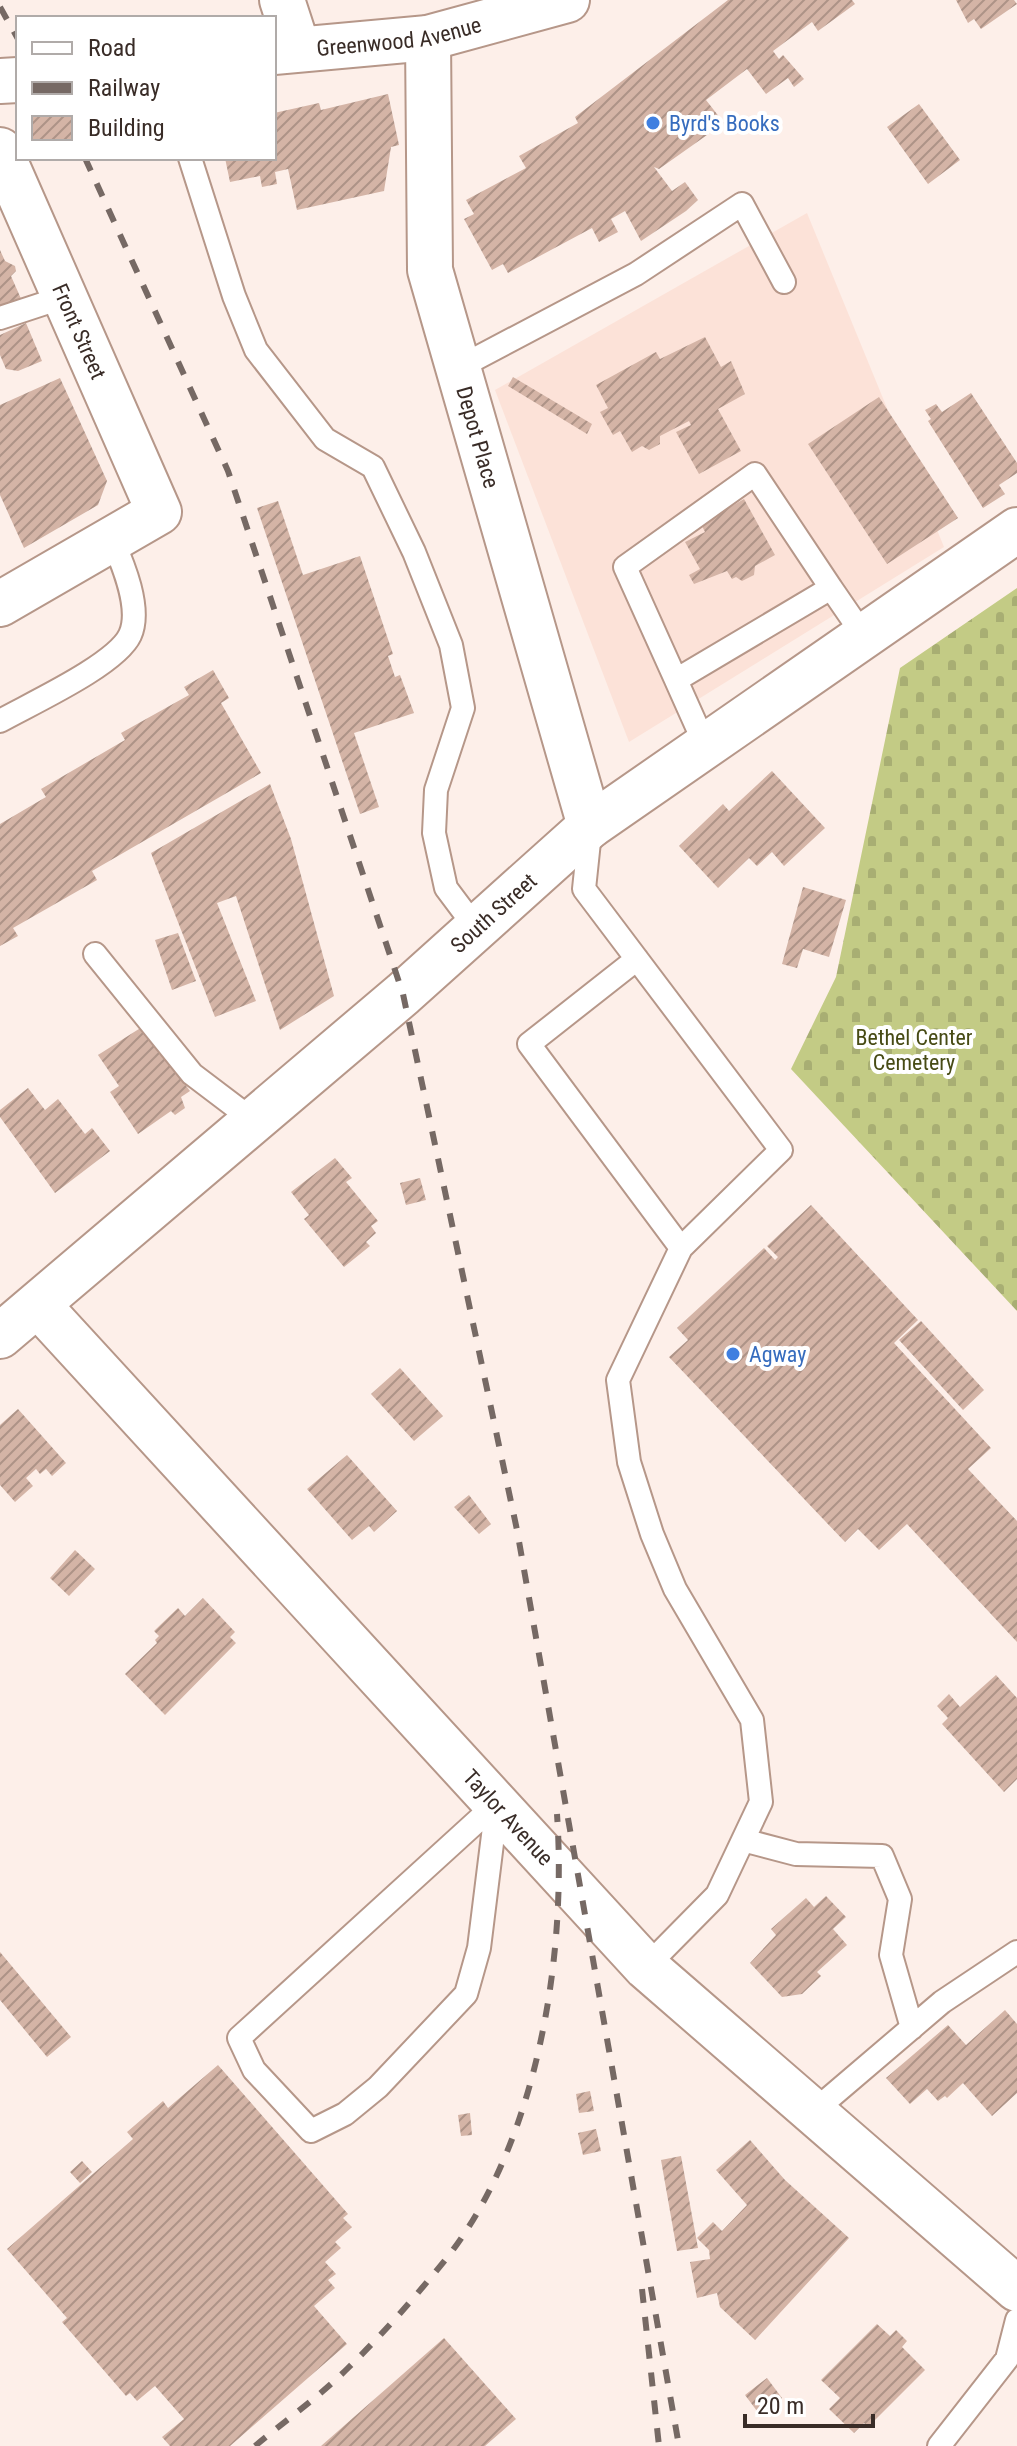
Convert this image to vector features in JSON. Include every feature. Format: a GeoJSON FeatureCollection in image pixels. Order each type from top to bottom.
{"type":"FeatureCollection","features":[{"type":"Feature","properties":{"kind":"street"},"geometry":{"type":"LineString","coordinates":[[282,0],[286,50]]}},
{"type":"Feature","properties":{"kind":"street","name":"Greenwood Avenue"},"geometry":{"type":"LineString","coordinates":[[286,50],[428,38],[567,0]]}},
{"type":"Feature","properties":{"kind":"street","name":"Depot Place"},"geometry":{"type":"LineString","coordinates":[[428,38],[430,270],[590,826]]}},
{"type":"Feature","properties":{"kind":"street","name":"Front Street"},"geometry":{"type":"LineString","coordinates":[[0,150],[159,512],[112,539]]}},
{"type":"Feature","properties":{"kind":"street","name":"South Street"},"geometry":{"type":"LineString","coordinates":[[0,1336],[254,1121],[590,826],[1017,530]]}},
{"type":"Feature","properties":{"kind":"street"},"geometry":{"type":"LineString","coordinates":[[0,604],[112,539]]}},
{"type":"Feature","properties":{"kind":"street","name":"Taylor Avenue"},"geometry":{"type":"LineString","coordinates":[[39,1306],[646,1967],[1017,2289]]}},
{"type":"Feature","properties":{"kind":"lane"},"geometry":{"type":"LineString","coordinates":[[191,160],[234,296],[256,350],[325,439],[373,467],[414,552],[451,645],[463,708],[436,790],[434,833],[446,888],[476,928]]}},
{"type":"Feature","properties":{"kind":"lane"},"geometry":{"type":"LineString","coordinates":[[458,368],[636,274],[742,204],[784,282]]}},
{"type":"Feature","properties":{"kind":"lane"},"geometry":{"type":"LineString","coordinates":[[0,318],[64,297]]}},
{"type":"Feature","properties":{"kind":"lane"},"geometry":{"type":"LineString","coordinates":[[706,747],[625,567],[755,474],[864,636]]}},
{"type":"Feature","properties":{"kind":"lane"},"geometry":{"type":"LineString","coordinates":[[0,721],[98,667],[129,637],[134,614],[112,539]]}},
{"type":"Feature","properties":{"kind":"lane"},"geometry":{"type":"LineString","coordinates":[[676,680],[831,588]]}},
{"type":"Feature","properties":{"kind":"lane"},"geometry":{"type":"LineString","coordinates":[[590,826],[584,889],[781,1150],[681,1248],[618,1380],[629,1462],[652,1534],[675,1589],[752,1720],[761,1802],[717,1895],[646,1967]]}},
{"type":"Feature","properties":{"kind":"lane"},"geometry":{"type":"LineString","coordinates":[[95,954],[192,1074],[254,1121]]}},
{"type":"Feature","properties":{"kind":"lane"},"geometry":{"type":"LineString","coordinates":[[637,959],[529,1044],[681,1248]]}},
{"type":"Feature","properties":{"kind":"lane"},"geometry":{"type":"LineString","coordinates":[[497,1803],[479,1948],[466,1994],[378,2087],[345,2114],[311,2131],[254,2070],[239,2038],[497,1803]]}},
{"type":"Feature","properties":{"kind":"lane"},"geometry":{"type":"LineString","coordinates":[[743,1840],[796,1854],[882,1856],[900,1899],[891,1955],[912,2028]]}},
{"type":"Feature","properties":{"kind":"lane"},"geometry":{"type":"LineString","coordinates":[[813,2112],[942,2002],[1017,1952]]}},
{"type":"Feature","properties":{"kind":"lane"},"geometry":{"type":"LineString","coordinates":[[939,2446],[1007,2359],[1017,2320]]}},
{"type":"Feature","properties":{"kind":"shaded area"},"geometry":{"type":"Polygon","coordinates":[[[807,213],[944,547],[629,742],[495,390],[807,213]]]}},
{"type":"Feature","properties":{"kind":"green space","name":"Bethel Center Cemetery"},"geometry":{"type":"Polygon","coordinates":[[[1017,588],[1017,1311],[791,1069],[836,977],[900,668],[1017,588]]]}},
{"type":"Feature","properties":{"kind":"building"},"geometry":{"type":"Polygon","coordinates":[[[728,0],[852,0],[855,4],[818,31],[812,22],[773,51],[779,59],[783,55],[804,79],[794,87],[788,78],[766,94],[747,69],[706,100],[724,123],[659,169],[654,167],[672,191],[685,182],[698,200],[686,211],[641,241],[625,211],[611,219],[618,232],[599,242],[592,228],[508,273],[503,264],[492,270],[464,219],[474,214],[466,200],[526,168],[519,156],[578,123],[575,117],[728,0]]]}},
{"type":"Feature","properties":{"kind":"building"},"geometry":{"type":"Polygon","coordinates":[[[956,0],[1014,0],[1017,4],[981,29],[974,19],[968,23],[956,0]]]}},
{"type":"Feature","properties":{"kind":"building"},"geometry":{"type":"Polygon","coordinates":[[[388,94],[399,145],[391,147],[384,191],[297,210],[288,169],[275,172],[277,184],[262,187],[260,176],[230,182],[225,160],[276,160],[276,113],[319,103],[321,110],[388,94]]]}},
{"type":"Feature","properties":{"kind":"building"},"geometry":{"type":"Polygon","coordinates":[[[919,104],[960,160],[928,184],[887,127],[919,104]]]}},
{"type":"Feature","properties":{"kind":"building"},"geometry":{"type":"Polygon","coordinates":[[[0,250],[5,261],[15,266],[16,271],[11,276],[22,301],[0,306],[0,250]]]}},
{"type":"Feature","properties":{"kind":"building"},"geometry":{"type":"Polygon","coordinates":[[[26,323],[42,361],[18,371],[6,369],[0,355],[0,335],[26,323]]]}},
{"type":"Feature","properties":{"kind":"building"},"geometry":{"type":"Polygon","coordinates":[[[705,337],[721,367],[731,361],[745,394],[718,409],[741,451],[699,474],[676,432],[691,425],[689,421],[660,436],[660,444],[649,450],[642,446],[632,452],[620,431],[613,435],[600,412],[608,408],[596,385],[656,352],[660,359],[705,337]]]}},
{"type":"Feature","properties":{"kind":"building"},"geometry":{"type":"Polygon","coordinates":[[[513,377],[592,424],[587,434],[508,386],[513,377]]]}},
{"type":"Feature","properties":{"kind":"building"},"geometry":{"type":"Polygon","coordinates":[[[60,378],[107,481],[98,505],[24,548],[0,495],[0,405],[60,378]]]}},
{"type":"Feature","properties":{"kind":"building"},"geometry":{"type":"Polygon","coordinates":[[[971,393],[1017,463],[1017,473],[999,485],[1005,494],[983,508],[928,421],[931,419],[925,410],[936,404],[942,412],[971,393]]]}},
{"type":"Feature","properties":{"kind":"building"},"geometry":{"type":"Polygon","coordinates":[[[879,397],[958,518],[887,564],[808,444],[879,397]]]}},
{"type":"Feature","properties":{"kind":"building"},"geometry":{"type":"Polygon","coordinates":[[[744,499],[775,555],[755,566],[754,575],[742,581],[736,577],[732,579],[727,571],[694,584],[689,575],[700,569],[685,542],[705,532],[701,524],[744,499]]]}},
{"type":"Feature","properties":{"kind":"building"},"geometry":{"type":"Polygon","coordinates":[[[278,501],[303,575],[360,556],[393,654],[388,656],[395,677],[400,675],[414,713],[354,733],[379,807],[360,814],[257,508],[278,501]]]}},
{"type":"Feature","properties":{"kind":"building"},"geometry":{"type":"Polygon","coordinates":[[[213,670],[229,698],[221,703],[261,773],[92,871],[97,880],[13,928],[18,936],[0,946],[0,824],[46,797],[41,789],[125,740],[121,733],[189,695],[184,687],[213,670]]]}},
{"type":"Feature","properties":{"kind":"building"},"geometry":{"type":"Polygon","coordinates":[[[772,771],[825,828],[784,866],[772,852],[757,866],[749,858],[718,888],[679,846],[723,804],[729,811],[772,771]]]}},
{"type":"Feature","properties":{"kind":"building"},"geometry":{"type":"Polygon","coordinates":[[[270,784],[291,839],[334,996],[280,1030],[236,896],[217,903],[256,1001],[215,1017],[151,853],[270,784]]]}},
{"type":"Feature","properties":{"kind":"building"},"geometry":{"type":"Polygon","coordinates":[[[803,887],[846,900],[829,957],[803,949],[797,968],[782,964],[803,887]]]}},
{"type":"Feature","properties":{"kind":"building"},"geometry":{"type":"Polygon","coordinates":[[[178,933],[196,981],[172,990],[155,940],[178,933]]]}},
{"type":"Feature","properties":{"kind":"building"},"geometry":{"type":"Polygon","coordinates":[[[142,1027],[190,1091],[181,1097],[185,1108],[175,1115],[171,1111],[138,1134],[110,1092],[119,1086],[98,1055],[142,1027]]]}},
{"type":"Feature","properties":{"kind":"building"},"geometry":{"type":"Polygon","coordinates":[[[28,1088],[45,1110],[58,1099],[85,1134],[92,1128],[110,1151],[55,1193],[0,1117],[0,1110],[28,1088]]]}},
{"type":"Feature","properties":{"kind":"building"},"geometry":{"type":"Polygon","coordinates":[[[335,1158],[352,1178],[346,1182],[378,1221],[371,1226],[376,1233],[366,1242],[370,1246],[344,1267],[304,1219],[309,1215],[291,1192],[335,1158]]]}},
{"type":"Feature","properties":{"kind":"building"},"geometry":{"type":"Polygon","coordinates":[[[420,1178],[426,1200],[406,1205],[400,1183],[420,1178]]]}},
{"type":"Feature","properties":{"kind":"building"},"geometry":{"type":"Polygon","coordinates":[[[811,1205],[918,1320],[894,1343],[991,1448],[968,1469],[1017,1521],[1017,1642],[907,1524],[879,1550],[858,1529],[845,1542],[669,1357],[688,1340],[677,1328],[764,1248],[775,1260],[778,1257],[767,1246],[811,1205]]]}},
{"type":"Feature","properties":{"kind":"building"},"geometry":{"type":"Polygon","coordinates":[[[921,1321],[984,1390],[963,1410],[899,1340],[921,1321]]]}},
{"type":"Feature","properties":{"kind":"building"},"geometry":{"type":"Polygon","coordinates":[[[400,1368],[443,1416],[414,1441],[371,1394],[400,1368]]]}},
{"type":"Feature","properties":{"kind":"building"},"geometry":{"type":"Polygon","coordinates":[[[18,1409],[66,1463],[52,1476],[46,1469],[40,1474],[36,1469],[26,1478],[33,1486],[15,1502],[0,1485],[0,1425],[18,1409]]]}},
{"type":"Feature","properties":{"kind":"building"},"geometry":{"type":"Polygon","coordinates":[[[347,1455],[397,1511],[374,1532],[369,1526],[352,1540],[307,1489],[347,1455]]]}},
{"type":"Feature","properties":{"kind":"building"},"geometry":{"type":"Polygon","coordinates":[[[469,1495],[491,1524],[479,1534],[454,1507],[469,1495]]]}},
{"type":"Feature","properties":{"kind":"building"},"geometry":{"type":"Polygon","coordinates":[[[75,1550],[95,1569],[69,1596],[50,1578],[75,1550]]]}},
{"type":"Feature","properties":{"kind":"building"},"geometry":{"type":"Polygon","coordinates":[[[203,1598],[235,1632],[230,1637],[236,1643],[165,1715],[125,1674],[157,1643],[155,1640],[159,1636],[154,1631],[178,1608],[185,1616],[203,1598]]]}},
{"type":"Feature","properties":{"kind":"building"},"geometry":{"type":"Polygon","coordinates":[[[996,1675],[1017,1698],[1017,1779],[1004,1792],[942,1724],[948,1718],[937,1706],[949,1694],[960,1707],[996,1675]]]}},
{"type":"Feature","properties":{"kind":"building"},"geometry":{"type":"Polygon","coordinates":[[[826,1896],[846,1917],[833,1929],[847,1945],[817,1972],[821,1976],[802,1994],[782,1997],[750,1963],[776,1935],[771,1929],[806,1898],[814,1907],[826,1896]]]}},
{"type":"Feature","properties":{"kind":"building"},"geometry":{"type":"Polygon","coordinates":[[[0,1952],[71,2037],[47,2057],[0,2000],[0,1952]]]}},
{"type":"Feature","properties":{"kind":"building"},"geometry":{"type":"Polygon","coordinates":[[[1005,2010],[1017,2024],[1017,2093],[992,2116],[963,2083],[947,2098],[945,2096],[938,2101],[927,2089],[910,2104],[886,2078],[948,2025],[966,2045],[1005,2010]]]}},
{"type":"Feature","properties":{"kind":"building"},"geometry":{"type":"Polygon","coordinates":[[[218,2065],[348,2214],[343,2218],[352,2227],[335,2242],[341,2248],[325,2262],[336,2274],[328,2280],[335,2288],[314,2306],[347,2344],[230,2446],[170,2446],[162,2437],[184,2419],[155,2386],[137,2401],[130,2393],[126,2396],[62,2322],[67,2318],[7,2249],[133,2139],[127,2132],[163,2101],[168,2108],[218,2065]]]}},
{"type":"Feature","properties":{"kind":"building"},"geometry":{"type":"Polygon","coordinates":[[[590,2091],[594,2111],[579,2113],[576,2094],[590,2091]]]}},
{"type":"Feature","properties":{"kind":"building"},"geometry":{"type":"Polygon","coordinates":[[[470,2113],[472,2135],[461,2136],[458,2115],[470,2113]]]}},
{"type":"Feature","properties":{"kind":"building"},"geometry":{"type":"Polygon","coordinates":[[[596,2129],[601,2151],[583,2155],[578,2133],[596,2129]]]}},
{"type":"Feature","properties":{"kind":"building"},"geometry":{"type":"Polygon","coordinates":[[[750,2140],[785,2180],[849,2238],[755,2340],[720,2307],[717,2293],[697,2298],[690,2262],[710,2259],[709,2250],[697,2238],[713,2222],[722,2231],[747,2205],[716,2170],[750,2140]]]}},
{"type":"Feature","properties":{"kind":"building"},"geometry":{"type":"Polygon","coordinates":[[[681,2156],[698,2248],[677,2251],[661,2160],[681,2156]]]}},
{"type":"Feature","properties":{"kind":"building"},"geometry":{"type":"Polygon","coordinates":[[[82,2161],[92,2172],[80,2183],[70,2172],[82,2161]]]}},
{"type":"Feature","properties":{"kind":"building"},"geometry":{"type":"Polygon","coordinates":[[[877,2324],[890,2336],[896,2330],[907,2341],[902,2347],[925,2370],[868,2427],[864,2423],[854,2433],[829,2409],[840,2398],[821,2380],[877,2324]]]}},
{"type":"Feature","properties":{"kind":"building"},"geometry":{"type":"Polygon","coordinates":[[[444,2338],[516,2419],[485,2446],[321,2446],[444,2338]]]}},
{"type":"Feature","properties":{"kind":"building"},"geometry":{"type":"Polygon","coordinates":[[[767,2378],[782,2398],[760,2415],[745,2395],[767,2378]]]}},
{"type":"Feature","properties":{"kind":"railway"},"geometry":{"type":"LineString","coordinates":[[0,7],[16,35]]}},
{"type":"Feature","properties":{"kind":"railway"},"geometry":{"type":"LineString","coordinates":[[86,160],[228,471],[403,994],[517,1530],[679,2446]]}},
{"type":"Feature","properties":{"kind":"railway"},"geometry":{"type":"LineString","coordinates":[[255,2446],[337,2378],[411,2301],[446,2259],[477,2213],[503,2161],[524,2105],[550,1987],[557,1928],[557,1814]]}},
{"type":"Feature","properties":{"kind":"railway"},"geometry":{"type":"LineString","coordinates":[[642,2289],[659,2446]]}},
{"type":"Feature","properties":{"kind":"place","name":"Byrd's Books"},"geometry":{"type":"Point","coordinates":[653,123]}},
{"type":"Feature","properties":{"kind":"place","name":"Agway"},"geometry":{"type":"Point","coordinates":[733,1354]}}]}
